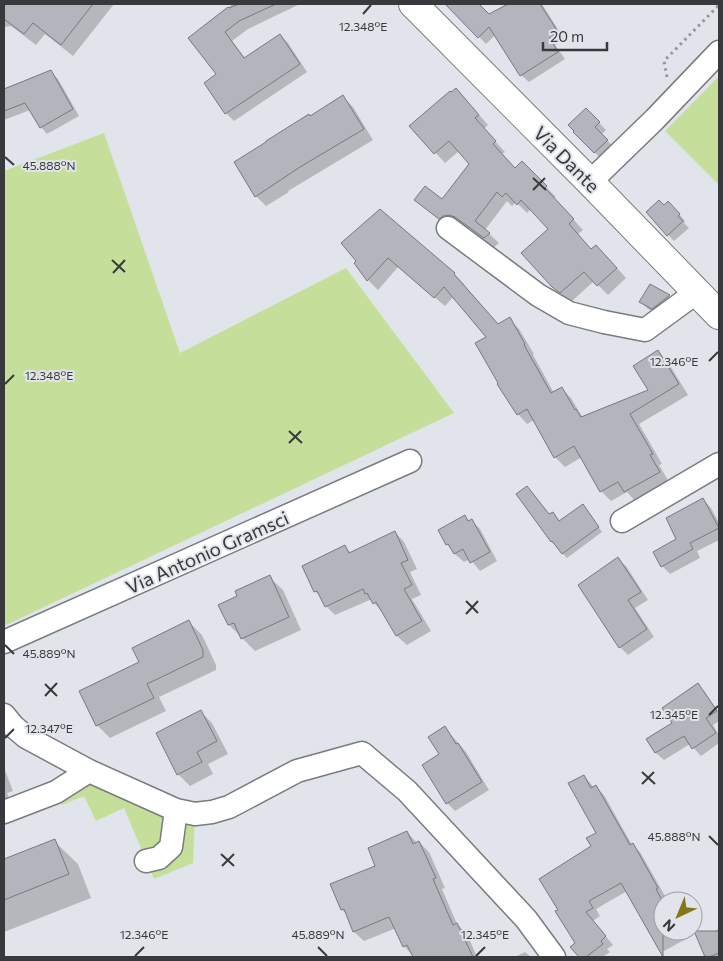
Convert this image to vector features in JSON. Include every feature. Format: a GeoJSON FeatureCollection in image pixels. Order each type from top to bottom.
{"type":"FeatureCollection","features":[{"type":"Feature","properties":{"kind":"street","name":"Via Dante"},"geometry":{"type":"LineString","coordinates":[[413,4],[719,315]]}},
{"type":"Feature","properties":{"kind":"street"},"geometry":{"type":"LineString","coordinates":[[590,182],[655,119],[719,52]]}},
{"type":"Feature","properties":{"kind":"street"},"geometry":{"type":"LineString","coordinates":[[448,228],[538,295],[569,312],[604,322],[645,330],[697,292]]}},
{"type":"Feature","properties":{"kind":"street","name":"Via Antonio Gramsci"},"geometry":{"type":"LineString","coordinates":[[4,642],[410,461]]}},
{"type":"Feature","properties":{"kind":"street"},"geometry":{"type":"LineString","coordinates":[[622,521],[719,464]]}},
{"type":"Feature","properties":{"kind":"street"},"geometry":{"type":"LineString","coordinates":[[4,715],[26,737],[89,772],[176,810],[195,814],[229,807],[297,771],[362,753],[407,791],[526,919],[554,957]]}},
{"type":"Feature","properties":{"kind":"street"},"geometry":{"type":"LineString","coordinates":[[4,812],[56,792],[89,772]]}},
{"type":"Feature","properties":{"kind":"street"},"geometry":{"type":"LineString","coordinates":[[146,861],[159,858],[171,847],[176,810]]}},
{"type":"Feature","properties":{"kind":"green space"},"geometry":{"type":"Polygon","coordinates":[[[719,76],[719,185],[665,131],[719,76]]]}},
{"type":"Feature","properties":{"kind":"green space"},"geometry":{"type":"Polygon","coordinates":[[[104,133],[180,353],[346,268],[454,413],[4,626],[4,171],[104,133]]]}},
{"type":"Feature","properties":{"kind":"green space"},"geometry":{"type":"Polygon","coordinates":[[[89,771],[195,814],[193,863],[154,879],[124,808],[96,821],[84,796],[62,805],[56,792],[89,771]]]}},
{"type":"Feature","properties":{"kind":"building"},"geometry":{"type":"Polygon","coordinates":[[[4,4],[93,4],[61,45],[33,23],[24,34],[4,19],[4,4]]]}},
{"type":"Feature","properties":{"kind":"building"},"geometry":{"type":"Polygon","coordinates":[[[239,4],[276,4],[239,21],[225,32],[244,58],[280,34],[300,64],[225,114],[204,83],[216,74],[188,38],[228,7],[239,4]]]}},
{"type":"Feature","properties":{"kind":"building"},"geometry":{"type":"Polygon","coordinates":[[[445,4],[479,4],[489,14],[508,4],[540,4],[558,32],[549,37],[558,52],[520,76],[489,27],[478,38],[445,4]]]}},
{"type":"Feature","properties":{"kind":"building"},"geometry":{"type":"Polygon","coordinates":[[[51,70],[73,109],[40,128],[25,103],[4,111],[4,89],[51,70]]]}},
{"type":"Feature","properties":{"kind":"building"},"geometry":{"type":"Polygon","coordinates":[[[456,88],[479,115],[475,118],[496,141],[493,144],[515,168],[522,161],[547,186],[545,188],[574,219],[569,224],[591,249],[596,245],[617,268],[597,286],[584,272],[560,293],[552,287],[521,253],[548,229],[521,200],[517,205],[506,193],[502,197],[497,192],[475,221],[490,233],[484,238],[455,217],[449,215],[439,219],[414,200],[425,186],[442,199],[469,164],[449,141],[434,154],[409,126],[456,88]]]}},
{"type":"Feature","properties":{"kind":"building"},"geometry":{"type":"Polygon","coordinates":[[[343,95],[364,129],[300,167],[255,197],[234,162],[309,114],[310,116],[343,95]]]}},
{"type":"Feature","properties":{"kind":"building"},"geometry":{"type":"Polygon","coordinates":[[[586,108],[600,122],[595,127],[608,140],[594,153],[568,125],[586,108]]]}},
{"type":"Feature","properties":{"kind":"building"},"geometry":{"type":"Polygon","coordinates":[[[659,200],[664,205],[668,201],[680,214],[678,216],[683,221],[667,236],[646,212],[659,200]]]}},
{"type":"Feature","properties":{"kind":"building"},"geometry":{"type":"Polygon","coordinates":[[[380,209],[455,273],[498,324],[510,317],[551,393],[562,387],[581,417],[648,390],[633,366],[658,350],[679,384],[630,414],[653,454],[650,455],[660,472],[624,492],[618,482],[600,492],[574,446],[554,458],[527,409],[517,415],[497,384],[475,343],[486,337],[444,287],[434,298],[388,258],[367,281],[354,263],[356,261],[341,243],[380,209]]]}},
{"type":"Feature","properties":{"kind":"building"},"geometry":{"type":"Polygon","coordinates":[[[650,284],[670,295],[652,309],[639,302],[650,284]]]}},
{"type":"Feature","properties":{"kind":"building"},"geometry":{"type":"Polygon","coordinates":[[[527,486],[549,514],[553,512],[559,521],[583,504],[599,527],[562,554],[516,494],[527,486]]]}},
{"type":"Feature","properties":{"kind":"building"},"geometry":{"type":"Polygon","coordinates":[[[703,498],[719,528],[690,543],[693,549],[661,567],[653,552],[676,539],[666,518],[703,498]]]}},
{"type":"Feature","properties":{"kind":"building"},"geometry":{"type":"Polygon","coordinates":[[[465,515],[468,521],[472,519],[490,552],[470,563],[463,549],[454,554],[448,544],[446,545],[438,530],[465,515]]]}},
{"type":"Feature","properties":{"kind":"building"},"geometry":{"type":"Polygon","coordinates":[[[395,531],[408,560],[401,563],[412,585],[404,589],[422,621],[396,636],[376,602],[373,604],[363,589],[325,607],[317,591],[314,592],[302,566],[345,545],[349,553],[395,531]]]}},
{"type":"Feature","properties":{"kind":"building"},"geometry":{"type":"Polygon","coordinates":[[[618,557],[641,592],[628,600],[647,629],[619,648],[578,585],[618,557]]]}},
{"type":"Feature","properties":{"kind":"building"},"geometry":{"type":"Polygon","coordinates":[[[270,575],[289,617],[241,639],[234,623],[228,625],[218,605],[237,596],[235,591],[270,575]]]}},
{"type":"Feature","properties":{"kind":"building"},"geometry":{"type":"Polygon","coordinates":[[[189,620],[203,650],[203,657],[147,684],[154,698],[96,726],[79,691],[139,662],[132,648],[189,620]]]}},
{"type":"Feature","properties":{"kind":"building"},"geometry":{"type":"Polygon","coordinates":[[[698,683],[717,711],[706,718],[716,733],[692,749],[684,736],[655,753],[646,739],[672,723],[662,708],[698,683]]]}},
{"type":"Feature","properties":{"kind":"building"},"geometry":{"type":"Polygon","coordinates":[[[201,710],[217,741],[197,752],[202,762],[177,775],[156,733],[201,710]]]}},
{"type":"Feature","properties":{"kind":"building"},"geometry":{"type":"Polygon","coordinates":[[[445,726],[482,782],[446,804],[422,765],[439,754],[428,737],[445,726]]]}},
{"type":"Feature","properties":{"kind":"building"},"geometry":{"type":"Polygon","coordinates":[[[584,775],[591,788],[596,785],[630,845],[633,843],[658,888],[656,889],[657,891],[653,891],[653,939],[621,883],[589,901],[593,908],[586,912],[606,936],[601,941],[603,944],[586,957],[579,957],[570,947],[575,943],[555,911],[558,910],[539,879],[591,846],[586,838],[596,833],[568,783],[584,775]]]}},
{"type":"Feature","properties":{"kind":"building"},"geometry":{"type":"Polygon","coordinates":[[[407,831],[413,844],[419,841],[436,878],[433,879],[453,925],[457,923],[473,957],[413,957],[407,945],[403,947],[389,917],[353,932],[344,909],[341,910],[330,884],[375,866],[368,848],[407,831]]]}},
{"type":"Feature","properties":{"kind":"building"},"geometry":{"type":"Polygon","coordinates":[[[55,839],[69,874],[4,900],[4,859],[55,839]]]}},
{"type":"Feature","properties":{"kind":"building"},"geometry":{"type":"Polygon","coordinates":[[[703,931],[719,931],[719,953],[705,957],[698,941],[703,941],[703,931]]]}},
{"type":"Feature","properties":{"kind":"building"},"geometry":{"type":"Polygon","coordinates":[[[654,941],[663,941],[663,957],[654,941]]]}}]}
